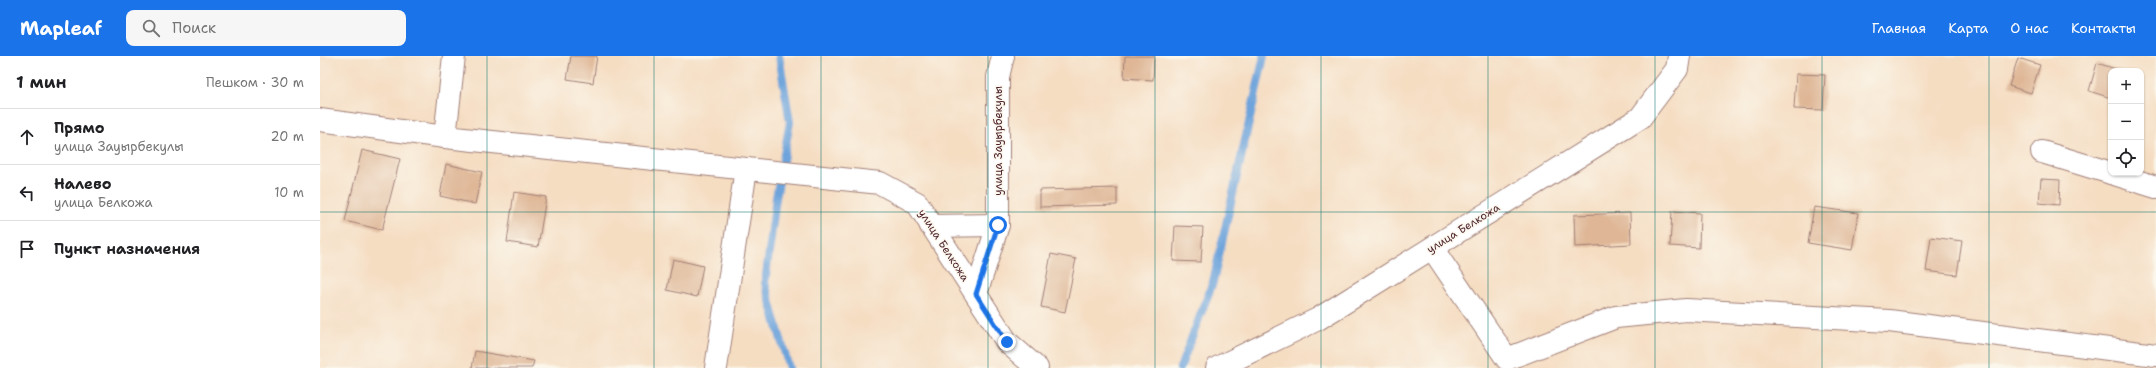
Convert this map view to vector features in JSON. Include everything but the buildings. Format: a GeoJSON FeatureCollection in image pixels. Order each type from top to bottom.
{"type":"FeatureCollection","features":[{"type":"Feature","properties":{"kind":"street"},"geometry":{"type":"LineString","coordinates":[[445,137],[454,56]]}},
{"type":"Feature","properties":{"kind":"street","name":"улица Зауырбекулы"},"geometry":{"type":"LineString","coordinates":[[976,294],[998,225],[998,77],[1003,56]]}},
{"type":"Feature","properties":{"kind":"street","name":"улица Белкожа"},"geometry":{"type":"LineString","coordinates":[[1217,368],[1318,319],[1640,118],[1677,69],[1679,56]]}},
{"type":"Feature","properties":{"kind":"street","name":"улица Белкожа"},"geometry":{"type":"LineString","coordinates":[[320,120],[445,137],[880,183],[917,203],[1007,342],[1037,368]]}},
{"type":"Feature","properties":{"kind":"street"},"geometry":{"type":"LineString","coordinates":[[2042,152],[2108,172]]}},
{"type":"Feature","properties":{"kind":"street"},"geometry":{"type":"LineString","coordinates":[[716,368],[746,169]]}},
{"type":"Feature","properties":{"kind":"street"},"geometry":{"type":"LineString","coordinates":[[2121,176],[2156,187]]}},
{"type":"Feature","properties":{"kind":"street"},"geometry":{"type":"LineString","coordinates":[[931,226],[998,225]]}},
{"type":"Feature","properties":{"kind":"street"},"geometry":{"type":"LineString","coordinates":[[1432,248],[1506,363],[1616,317],[1686,310],[1889,322],[2156,355]]}},
{"type":"Feature","properties":{"kind":"waterway"},"geometry":{"type":"LineString","coordinates":[[779,56],[790,122],[776,198],[765,283],[789,368]]}},
{"type":"Feature","properties":{"kind":"waterway"},"geometry":{"type":"LineString","coordinates":[[1180,368],[1213,282],[1264,56]]}},
{"type":"Feature","properties":{"kind":"route"},"geometry":{"type":"LineString","coordinates":[[998,225],[976,294],[1007,342]]}}]}
